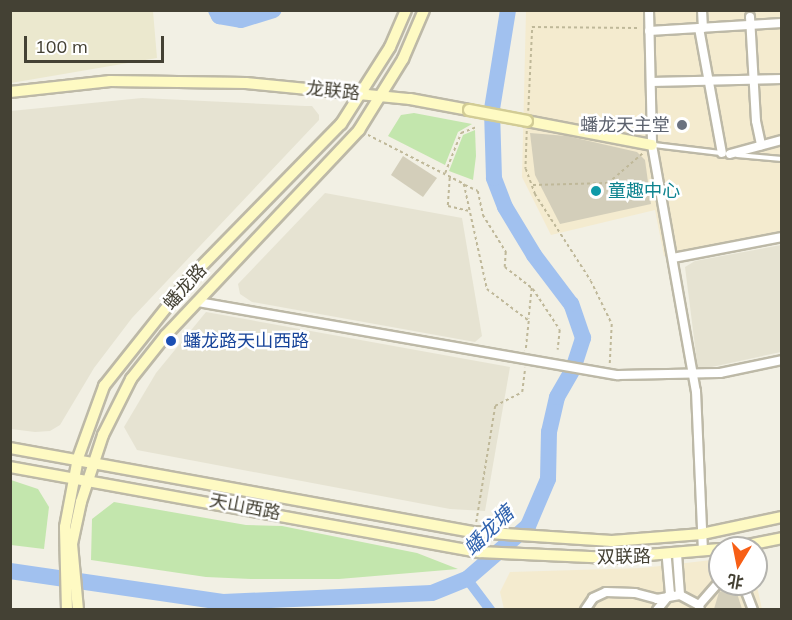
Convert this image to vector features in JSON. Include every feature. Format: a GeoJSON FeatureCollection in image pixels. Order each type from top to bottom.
{"type":"FeatureCollection","features":[{"type":"Feature","properties":{"kind":"main road","name":"蟠龙路"},"geometry":{"type":"LineString","coordinates":[[67,609],[68,544],[74,477],[78,458],[104,386],[190,278],[326,142],[363,94],[406,10]]}},
{"type":"Feature","properties":{"kind":"main road","name":"蟠龙路"},"geometry":{"type":"LineString","coordinates":[[68,544],[93,460],[131,379],[198,302],[359,130],[403,59],[424,10]]}},
{"type":"Feature","properties":{"kind":"main road","name":"龙联路"},"geometry":{"type":"LineString","coordinates":[[10,92],[110,81],[168,80],[363,94],[469,110],[652,145]]}},
{"type":"Feature","properties":{"kind":"main road","name":"天山西路"},"geometry":{"type":"LineString","coordinates":[[10,448],[93,460],[474,532],[612,542],[702,534],[782,517]]}},
{"type":"Feature","properties":{"kind":"main road","name":"天山西路"},"geometry":{"type":"LineString","coordinates":[[10,467],[89,479],[479,552],[527,556]]}},
{"type":"Feature","properties":{"kind":"main road"},"geometry":{"type":"LineString","coordinates":[[68,544],[78,609]]}},
{"type":"Feature","properties":{"kind":"main road","name":"双联路"},"geometry":{"type":"LineString","coordinates":[[527,556],[672,555],[708,550]]}},
{"type":"Feature","properties":{"kind":"street"},"geometry":{"type":"LineString","coordinates":[[649,10],[652,145],[693,375],[703,551]]}},
{"type":"Feature","properties":{"kind":"street"},"geometry":{"type":"LineString","coordinates":[[702,10],[701,28],[726,154],[782,140]]}},
{"type":"Feature","properties":{"kind":"street"},"geometry":{"type":"LineString","coordinates":[[649,31],[701,28],[750,21],[782,23]]}},
{"type":"Feature","properties":{"kind":"street"},"geometry":{"type":"LineString","coordinates":[[750,21],[753,79],[761,145]]}},
{"type":"Feature","properties":{"kind":"street"},"geometry":{"type":"LineString","coordinates":[[651,82],[782,79]]}},
{"type":"Feature","properties":{"kind":"street"},"geometry":{"type":"LineString","coordinates":[[673,258],[782,237]]}},
{"type":"Feature","properties":{"kind":"street"},"geometry":{"type":"LineString","coordinates":[[198,302],[606,374],[693,375],[782,360]]}},
{"type":"Feature","properties":{"kind":"street"},"geometry":{"type":"LineString","coordinates":[[657,609],[670,594],[672,555]]}},
{"type":"Feature","properties":{"kind":"street"},"geometry":{"type":"LineString","coordinates":[[672,555],[680,595]]}},
{"type":"Feature","properties":{"kind":"street"},"geometry":{"type":"LineString","coordinates":[[585,609],[593,598],[606,592],[635,593],[657,599],[670,594],[680,595],[700,607]]}},
{"type":"Feature","properties":{"kind":"lane"},"geometry":{"type":"LineString","coordinates":[[652,145],[782,159]]}},
{"type":"Feature","properties":{"kind":"path"},"geometry":{"type":"LineString","coordinates":[[606,374],[612,324],[604,305],[532,185],[526,169],[532,27],[637,28]]}},
{"type":"Feature","properties":{"kind":"path"},"geometry":{"type":"LineString","coordinates":[[445,174],[461,133],[477,126]]}},
{"type":"Feature","properties":{"kind":"path"},"geometry":{"type":"LineString","coordinates":[[359,130],[478,191],[483,215],[506,252],[505,267],[532,288],[560,330],[558,350]]}},
{"type":"Feature","properties":{"kind":"path"},"geometry":{"type":"LineString","coordinates":[[532,185],[608,183],[652,145]]}},
{"type":"Feature","properties":{"kind":"path"},"geometry":{"type":"LineString","coordinates":[[450,177],[448,206],[471,212]]}},
{"type":"Feature","properties":{"kind":"path"},"geometry":{"type":"LineString","coordinates":[[464,184],[488,289],[529,321]]}},
{"type":"Feature","properties":{"kind":"path"},"geometry":{"type":"LineString","coordinates":[[474,532],[495,406],[522,392],[532,288]]}},
{"type":"Feature","properties":{"kind":"shaded area"},"geometry":{"type":"Polygon","coordinates":[[[11,10],[153,11],[157,58],[11,83],[11,10]]]}},
{"type":"Feature","properties":{"kind":"shaded area"},"geometry":{"type":"Polygon","coordinates":[[[526,11],[781,11],[781,234],[664,256],[655,210],[551,235],[522,177],[526,11]]]}},
{"type":"Feature","properties":{"kind":"shaded area"},"geometry":{"type":"Polygon","coordinates":[[[142,98],[312,106],[319,115],[319,120],[132,318],[94,368],[60,425],[50,431],[11,429],[11,111],[142,98]]]}},
{"type":"Feature","properties":{"kind":"shaded area"},"geometry":{"type":"Polygon","coordinates":[[[325,193],[462,218],[482,336],[475,342],[252,302],[240,294],[238,284],[325,193]]]}},
{"type":"Feature","properties":{"kind":"shaded area"},"geometry":{"type":"Polygon","coordinates":[[[781,245],[781,352],[698,370],[685,267],[695,261],[781,245]]]}},
{"type":"Feature","properties":{"kind":"shaded area"},"geometry":{"type":"Polygon","coordinates":[[[206,312],[510,367],[485,511],[450,509],[137,450],[124,427],[156,373],[206,312]]]}},
{"type":"Feature","properties":{"kind":"shaded area"},"geometry":{"type":"Polygon","coordinates":[[[708,560],[708,596],[759,596],[762,609],[504,609],[500,592],[510,572],[643,568],[708,560]]]}},
{"type":"Feature","properties":{"kind":"green space"},"geometry":{"type":"Polygon","coordinates":[[[414,113],[472,124],[458,132],[445,165],[388,136],[401,115],[414,113]]]}},
{"type":"Feature","properties":{"kind":"green space"},"geometry":{"type":"Polygon","coordinates":[[[475,130],[476,156],[473,180],[449,171],[463,135],[475,130]]]}},
{"type":"Feature","properties":{"kind":"green space"},"geometry":{"type":"Polygon","coordinates":[[[11,480],[38,489],[49,507],[44,549],[11,545],[11,480]]]}},
{"type":"Feature","properties":{"kind":"green space"},"geometry":{"type":"Polygon","coordinates":[[[114,502],[246,525],[282,526],[417,553],[458,569],[339,579],[251,579],[206,577],[91,560],[92,519],[114,502]]]}},
{"type":"Feature","properties":{"kind":"building","name":"童趣中心"},"geometry":{"type":"Polygon","coordinates":[[[530,133],[567,136],[637,152],[645,160],[651,204],[560,224],[535,175],[530,133]]]}},
{"type":"Feature","properties":{"kind":"building"},"geometry":{"type":"Polygon","coordinates":[[[403,156],[437,178],[423,197],[391,175],[403,156]]]}},
{"type":"Feature","properties":{"kind":"building"},"geometry":{"type":"Polygon","coordinates":[[[718,596],[738,596],[742,609],[714,609],[718,596]]]}},
{"type":"Feature","properties":{"kind":"waterway","name":"蟠龙塘"},"geometry":{"type":"LineString","coordinates":[[216,10],[219,16],[241,20],[274,10]]}},
{"type":"Feature","properties":{"kind":"waterway","name":"蟠龙塘"},"geometry":{"type":"LineString","coordinates":[[10,571],[223,602],[432,593],[467,579],[528,526],[548,479],[549,432],[557,397],[573,369],[583,338],[571,304],[534,255],[505,207],[494,178],[492,109],[508,10]]}},
{"type":"Feature","properties":{"kind":"waterway"},"geometry":{"type":"LineString","coordinates":[[467,579],[490,610]]}},
{"type":"Feature","properties":{"kind":"place","name":"蟠龙天主堂"},"geometry":{"type":"Point","coordinates":[682,125]}},
{"type":"Feature","properties":{"kind":"place","name":"童趣中心"},"geometry":{"type":"Point","coordinates":[596,191]}},
{"type":"Feature","properties":{"kind":"place","name":"蟠龙路天山西路"},"geometry":{"type":"Point","coordinates":[171,341]}}]}
